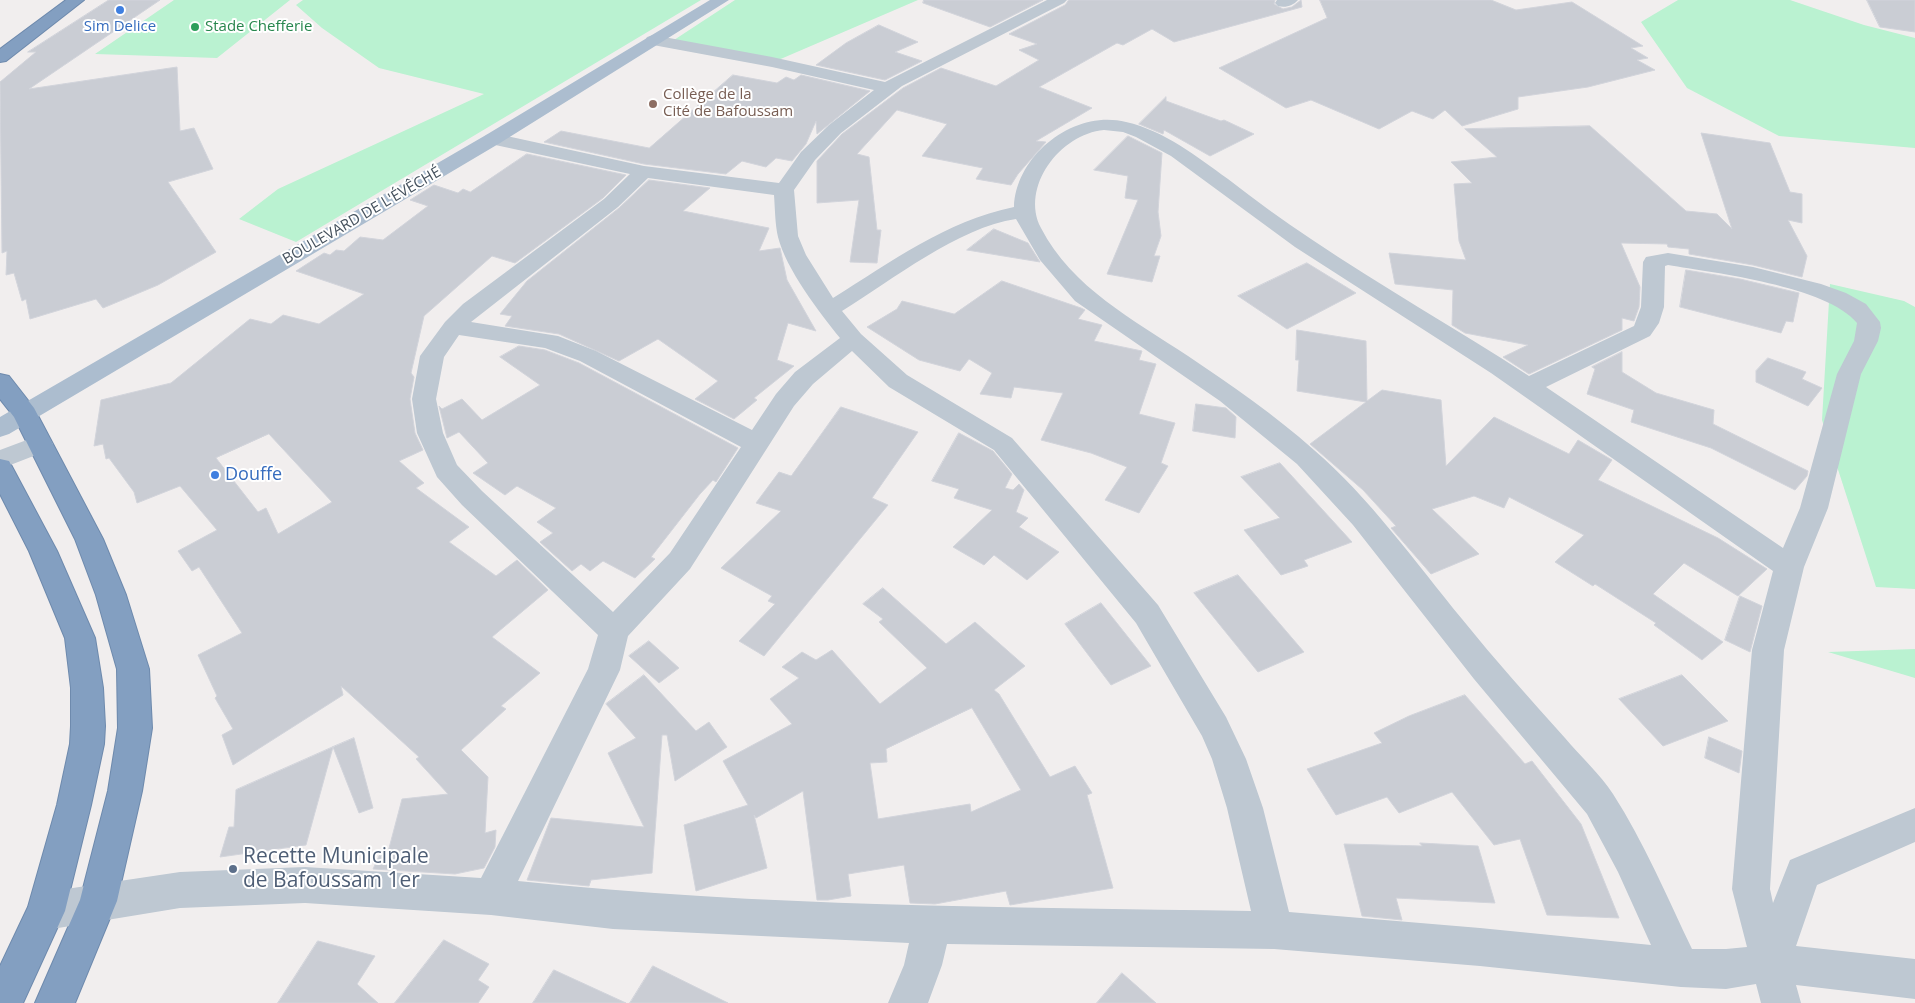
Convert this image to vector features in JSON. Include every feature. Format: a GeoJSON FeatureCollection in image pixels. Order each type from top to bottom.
{"type":"FeatureCollection","features":[{"type":"Feature","properties":{"kind":"highway"},"geometry":{"type":"LineString","coordinates":[[0,38],[55,0]]}},
{"type":"Feature","properties":{"kind":"highway"},"geometry":{"type":"LineString","coordinates":[[0,56],[76,0]]}},
{"type":"Feature","properties":{"kind":"highway"},"geometry":{"type":"LineString","coordinates":[[0,382],[25,414],[89,539],[111,595],[133,669],[136,709],[125,791],[98,901],[54,1003]]}},
{"type":"Feature","properties":{"kind":"highway"},"geometry":{"type":"LineString","coordinates":[[0,468],[14,490],[43,551],[80,638],[87,688],[87,744],[74,805],[46,911],[3,1003]]}},
{"type":"Feature","properties":{"kind":"main road","name":"BOULEVARD DE L'ÉVÊCHÉ"},"geometry":{"type":"LineString","coordinates":[[0,428],[493,139],[652,40],[721,0]]}},
{"type":"Feature","properties":{"kind":"street"},"geometry":{"type":"LineString","coordinates":[[1059,0],[886,88],[835,128],[808,156],[784,190],[788,236],[795,255],[829,310],[853,339],[881,368],[898,380],[1003,444],[1147,614],[1214,727],[1229,759],[1244,808],[1274,930]]}},
{"type":"Feature","properties":{"kind":"street"},"geometry":{"type":"LineString","coordinates":[[652,40],[781,64],[886,88]]}},
{"type":"Feature","properties":{"kind":"street"},"geometry":{"type":"LineString","coordinates":[[1680,968],[1631,860],[1598,803],[1485,670],[1363,518],[1306,458],[1229,395],[1083,296],[1062,275],[1039,242],[1024,211],[1026,186],[1050,152],[1079,131],[1092,127],[1120,126],[1149,136],[1186,157],[1311,249],[1527,386],[1618,447],[1789,567]]}},
{"type":"Feature","properties":{"kind":"street"},"geometry":{"type":"LineString","coordinates":[[493,139],[608,162],[644,172],[784,190]]}},
{"type":"Feature","properties":{"kind":"street"},"geometry":{"type":"LineString","coordinates":[[614,631],[472,498],[446,470],[430,433],[424,399],[432,356],[453,327],[471,309],[611,203],[644,172]]}},
{"type":"Feature","properties":{"kind":"street"},"geometry":{"type":"LineString","coordinates":[[829,310],[944,238],[991,218],[1024,211]]}},
{"type":"Feature","properties":{"kind":"street"},"geometry":{"type":"LineString","coordinates":[[1527,386],[1631,338],[1642,331],[1651,319],[1654,262],[1660,259],[1681,261],[1817,288],[1845,301],[1860,312],[1868,321],[1869,335],[1849,374],[1814,508],[1789,567],[1768,650],[1751,889],[1781,1003]]}},
{"type":"Feature","properties":{"kind":"street"},"geometry":{"type":"LineString","coordinates":[[453,327],[550,341],[588,356],[757,444]]}},
{"type":"Feature","properties":{"kind":"street"},"geometry":{"type":"LineString","coordinates":[[492,896],[604,670],[614,631],[680,561],[785,400],[804,378],[853,339]]}},
{"type":"Feature","properties":{"kind":"street"},"geometry":{"type":"LineString","coordinates":[[0,460],[40,444]]}},
{"type":"Feature","properties":{"kind":"street"},"geometry":{"type":"LineString","coordinates":[[1771,964],[1803,873],[1915,825]]}},
{"type":"Feature","properties":{"kind":"street"},"geometry":{"type":"LineString","coordinates":[[46,911],[98,901],[180,890],[305,885],[492,896],[613,910],[932,925],[1274,930],[1480,947],[1680,968],[1726,969],[1771,964],[1915,979]]}},
{"type":"Feature","properties":{"kind":"street"},"geometry":{"type":"LineString","coordinates":[[908,1003],[923,965],[932,925]]}},
{"type":"Feature","properties":{"kind":"green space","name":"Stade Chefferie"},"geometry":{"type":"Polygon","coordinates":[[[174,0],[290,0],[217,58],[95,54],[174,0]]]}},
{"type":"Feature","properties":{"kind":"green space"},"geometry":{"type":"Polygon","coordinates":[[[303,0],[701,0],[296,242],[239,219],[278,189],[484,94],[379,68],[322,28],[296,5],[303,0]]]}},
{"type":"Feature","properties":{"kind":"green space"},"geometry":{"type":"Polygon","coordinates":[[[735,0],[918,0],[776,61],[674,40],[735,0]]]}},
{"type":"Feature","properties":{"kind":"green space"},"geometry":{"type":"Polygon","coordinates":[[[1678,0],[1790,0],[1864,25],[1915,38],[1915,148],[1779,136],[1687,88],[1641,22],[1678,0]]]}},
{"type":"Feature","properties":{"kind":"green space"},"geometry":{"type":"Polygon","coordinates":[[[1830,284],[1904,301],[1915,307],[1915,589],[1876,587],[1822,420],[1830,284]]]}},
{"type":"Feature","properties":{"kind":"green space"},"geometry":{"type":"Polygon","coordinates":[[[1915,649],[1915,678],[1828,652],[1915,649]]]}},
{"type":"Feature","properties":{"kind":"building"},"geometry":{"type":"Polygon","coordinates":[[[109,0],[160,0],[29,89],[177,67],[180,131],[194,128],[213,169],[168,182],[216,252],[158,285],[103,308],[96,299],[30,319],[26,299],[22,301],[14,273],[6,275],[7,251],[2,253],[0,82],[36,52],[28,52],[109,0]]]}},
{"type":"Feature","properties":{"kind":"building"},"geometry":{"type":"Polygon","coordinates":[[[924,0],[1043,0],[990,27],[923,3],[924,0]]]}},
{"type":"Feature","properties":{"kind":"building"},"geometry":{"type":"Polygon","coordinates":[[[1069,0],[1275,0],[1274,4],[1283,9],[1292,7],[1301,0],[1302,7],[1174,42],[1152,29],[1123,45],[1117,43],[1039,87],[1092,108],[1036,141],[1046,142],[1018,174],[1011,185],[976,179],[983,168],[922,156],[947,124],[897,110],[857,154],[869,157],[877,230],[881,230],[877,263],[850,262],[859,200],[817,203],[817,161],[842,134],[903,88],[941,68],[996,86],[1039,60],[1019,50],[1037,44],[1009,34],[1065,5],[1069,0]]]}},
{"type":"Feature","properties":{"kind":"building"},"geometry":{"type":"Polygon","coordinates":[[[1320,0],[1491,0],[1516,10],[1572,2],[1643,46],[1631,48],[1648,58],[1637,60],[1655,70],[1588,87],[1518,97],[1518,109],[1462,126],[1445,110],[1433,119],[1412,111],[1379,129],[1311,100],[1286,108],[1219,68],[1327,18],[1320,0]]]}},
{"type":"Feature","properties":{"kind":"building"},"geometry":{"type":"Polygon","coordinates":[[[1867,0],[1915,0],[1915,32],[1880,27],[1867,0]]]}},
{"type":"Feature","properties":{"kind":"building"},"geometry":{"type":"Polygon","coordinates":[[[879,25],[918,42],[895,52],[922,61],[885,80],[816,65],[846,43],[879,25]]]}},
{"type":"Feature","properties":{"kind":"building"},"geometry":{"type":"Polygon","coordinates":[[[733,75],[777,83],[786,77],[794,80],[801,75],[870,91],[817,134],[816,121],[806,144],[792,161],[776,158],[766,167],[742,161],[726,174],[644,164],[544,142],[561,131],[649,148],[733,75]]]}},
{"type":"Feature","properties":{"kind":"building"},"geometry":{"type":"Polygon","coordinates":[[[1166,97],[1166,101],[1221,121],[1224,120],[1254,134],[1210,156],[1164,130],[1163,134],[1139,124],[1166,97]]]}},
{"type":"Feature","properties":{"kind":"building"},"geometry":{"type":"Polygon","coordinates":[[[1590,126],[1686,211],[1717,214],[1732,229],[1701,133],[1770,143],[1790,192],[1802,194],[1802,223],[1788,220],[1807,256],[1802,277],[1753,265],[1689,254],[1689,249],[1668,247],[1667,244],[1621,243],[1640,287],[1639,307],[1634,321],[1622,318],[1622,330],[1529,374],[1503,357],[1528,345],[1465,333],[1452,325],[1453,290],[1395,284],[1389,253],[1466,260],[1459,241],[1454,184],[1472,183],[1451,162],[1497,157],[1465,129],[1590,126]]]}},
{"type":"Feature","properties":{"kind":"building"},"geometry":{"type":"Polygon","coordinates":[[[1128,136],[1162,153],[1158,212],[1161,236],[1154,256],[1160,256],[1152,282],[1107,274],[1138,200],[1125,198],[1128,176],[1094,170],[1128,136]]]}},
{"type":"Feature","properties":{"kind":"building"},"geometry":{"type":"Polygon","coordinates":[[[527,154],[626,175],[603,198],[515,263],[492,256],[424,316],[411,373],[414,377],[410,399],[415,433],[423,450],[399,461],[424,483],[416,488],[469,527],[449,542],[496,576],[517,560],[548,590],[492,637],[540,673],[501,706],[506,709],[461,750],[488,777],[485,833],[496,830],[495,847],[484,868],[455,874],[373,869],[381,852],[388,852],[402,799],[448,794],[416,759],[419,757],[341,686],[343,695],[233,765],[222,735],[233,729],[215,698],[217,696],[198,655],[242,633],[199,567],[192,571],[178,551],[217,530],[180,486],[137,503],[134,492],[109,458],[106,459],[103,444],[94,446],[101,400],[171,383],[250,319],[271,324],[283,315],[319,324],[364,294],[296,271],[324,253],[330,255],[336,250],[344,251],[360,237],[383,240],[428,206],[410,200],[434,185],[458,193],[463,189],[470,192],[527,154]],[[269,434],[216,458],[258,512],[266,508],[278,534],[332,502],[269,434]]]}},
{"type":"Feature","properties":{"kind":"building"},"geometry":{"type":"Polygon","coordinates":[[[649,180],[710,188],[683,211],[769,228],[759,251],[780,248],[787,280],[816,331],[788,323],[777,360],[794,366],[754,398],[757,400],[734,419],[695,399],[718,381],[658,339],[619,361],[559,334],[505,326],[512,316],[500,314],[527,281],[619,208],[649,180]]]}},
{"type":"Feature","properties":{"kind":"building"},"geometry":{"type":"Polygon","coordinates":[[[994,229],[1028,243],[1040,262],[967,250],[994,229]]]}},
{"type":"Feature","properties":{"kind":"building"},"geometry":{"type":"Polygon","coordinates":[[[1307,263],[1356,293],[1287,329],[1238,296],[1307,263]]]}},
{"type":"Feature","properties":{"kind":"building"},"geometry":{"type":"Polygon","coordinates":[[[1686,270],[1740,279],[1799,293],[1793,322],[1786,321],[1781,333],[1680,307],[1686,270]]]}},
{"type":"Feature","properties":{"kind":"building"},"geometry":{"type":"Polygon","coordinates":[[[1002,281],[1085,310],[1078,319],[1102,325],[1094,341],[1142,351],[1139,360],[1156,364],[1139,414],[1175,423],[1161,463],[1168,466],[1139,513],[1105,500],[1127,467],[1091,453],[1041,440],[1063,393],[1014,387],[1011,398],[980,394],[992,373],[969,359],[960,371],[919,360],[867,327],[897,309],[902,301],[954,314],[1002,281]]]}},
{"type":"Feature","properties":{"kind":"building"},"geometry":{"type":"Polygon","coordinates":[[[1297,330],[1366,341],[1367,401],[1382,390],[1441,400],[1446,466],[1494,417],[1569,454],[1578,440],[1612,460],[1598,480],[1718,538],[1767,569],[1738,596],[1684,563],[1653,594],[1723,642],[1702,660],[1654,625],[1656,623],[1595,584],[1593,586],[1555,562],[1584,535],[1509,497],[1504,508],[1474,496],[1432,509],[1479,554],[1431,574],[1391,528],[1396,526],[1363,490],[1310,444],[1366,402],[1297,391],[1299,360],[1296,360],[1297,330]]]}},
{"type":"Feature","properties":{"kind":"building"},"geometry":{"type":"Polygon","coordinates":[[[519,346],[545,350],[579,363],[738,448],[716,482],[713,480],[700,494],[651,557],[655,559],[635,578],[603,561],[590,571],[581,564],[572,571],[540,542],[553,533],[537,522],[556,508],[517,486],[505,495],[473,473],[488,463],[459,432],[447,438],[439,406],[442,409],[462,399],[482,420],[540,385],[500,357],[519,346]]]}},
{"type":"Feature","properties":{"kind":"building"},"geometry":{"type":"Polygon","coordinates":[[[1622,352],[1622,372],[1656,393],[1714,410],[1713,424],[1808,471],[1807,476],[1795,490],[1711,448],[1631,422],[1634,410],[1587,394],[1595,369],[1592,367],[1622,352]]]}},
{"type":"Feature","properties":{"kind":"building"},"geometry":{"type":"Polygon","coordinates":[[[1768,358],[1806,372],[1802,379],[1822,388],[1808,406],[1756,382],[1756,371],[1768,358]]]}},
{"type":"Feature","properties":{"kind":"building"},"geometry":{"type":"Polygon","coordinates":[[[1196,404],[1226,408],[1236,417],[1235,438],[1193,431],[1196,404]]]}},
{"type":"Feature","properties":{"kind":"building"},"geometry":{"type":"Polygon","coordinates":[[[841,407],[918,432],[872,498],[888,505],[764,656],[739,641],[775,604],[768,601],[772,596],[721,568],[781,511],[756,503],[779,472],[791,476],[841,407]]]}},
{"type":"Feature","properties":{"kind":"building"},"geometry":{"type":"Polygon","coordinates":[[[959,433],[993,451],[1012,474],[1005,488],[1013,490],[1019,484],[1024,490],[1016,512],[1028,518],[1019,527],[1059,552],[1027,580],[994,555],[984,565],[953,547],[992,510],[954,498],[959,489],[932,481],[959,433]]]}},
{"type":"Feature","properties":{"kind":"building"},"geometry":{"type":"Polygon","coordinates":[[[1280,463],[1352,542],[1304,560],[1308,566],[1281,575],[1244,530],[1280,518],[1241,477],[1280,463]]]}},
{"type":"Feature","properties":{"kind":"building"},"geometry":{"type":"Polygon","coordinates":[[[1238,575],[1304,652],[1258,672],[1194,593],[1238,575]]]}},
{"type":"Feature","properties":{"kind":"building"},"geometry":{"type":"Polygon","coordinates":[[[883,588],[946,644],[975,622],[1025,666],[994,690],[999,694],[1050,777],[1075,766],[1092,793],[1087,795],[1113,888],[1010,905],[1006,891],[935,904],[910,903],[904,865],[848,874],[851,896],[817,900],[803,791],[756,818],[754,815],[767,868],[696,891],[684,825],[748,805],[723,761],[792,724],[770,699],[799,678],[782,667],[802,652],[816,660],[832,650],[880,704],[927,668],[879,622],[883,619],[863,604],[883,588]],[[972,708],[886,749],[887,762],[870,763],[878,819],[970,804],[971,812],[1021,790],[972,708]]]}},
{"type":"Feature","properties":{"kind":"building"},"geometry":{"type":"Polygon","coordinates":[[[1740,596],[1762,606],[1750,652],[1725,640],[1740,596]]]}},
{"type":"Feature","properties":{"kind":"building"},"geometry":{"type":"Polygon","coordinates":[[[1101,603],[1151,666],[1111,685],[1065,624],[1101,603]]]}},
{"type":"Feature","properties":{"kind":"building"},"geometry":{"type":"Polygon","coordinates":[[[649,641],[679,668],[659,683],[629,656],[649,641]]]}},
{"type":"Feature","properties":{"kind":"building"},"geometry":{"type":"Polygon","coordinates":[[[644,675],[696,731],[709,722],[727,747],[675,781],[667,735],[662,735],[652,873],[591,880],[589,886],[527,880],[551,818],[644,827],[608,753],[636,738],[606,704],[644,675]]]}},
{"type":"Feature","properties":{"kind":"building"},"geometry":{"type":"Polygon","coordinates":[[[1682,675],[1728,721],[1663,746],[1619,699],[1682,675]]]}},
{"type":"Feature","properties":{"kind":"building"},"geometry":{"type":"Polygon","coordinates":[[[1465,695],[1525,764],[1532,761],[1581,824],[1619,918],[1547,915],[1520,839],[1494,845],[1452,792],[1399,813],[1387,797],[1336,815],[1307,769],[1382,743],[1374,733],[1409,716],[1465,695]]]}},
{"type":"Feature","properties":{"kind":"building"},"geometry":{"type":"Polygon","coordinates":[[[1709,737],[1742,751],[1739,773],[1705,758],[1709,737]]]}},
{"type":"Feature","properties":{"kind":"building"},"geometry":{"type":"Polygon","coordinates":[[[354,738],[373,808],[359,813],[333,747],[354,738]]]}},
{"type":"Feature","properties":{"kind":"building"},"geometry":{"type":"Polygon","coordinates":[[[333,747],[306,845],[220,857],[229,827],[234,827],[236,790],[333,747]]]}},
{"type":"Feature","properties":{"kind":"building"},"geometry":{"type":"Polygon","coordinates":[[[1420,843],[1478,846],[1495,903],[1396,898],[1402,920],[1362,916],[1344,844],[1422,846],[1420,843]]]}},
{"type":"Feature","properties":{"kind":"building"},"geometry":{"type":"Polygon","coordinates":[[[444,940],[489,964],[478,980],[489,987],[478,1003],[395,1003],[444,940]]]}},
{"type":"Feature","properties":{"kind":"building"},"geometry":{"type":"Polygon","coordinates":[[[318,941],[375,956],[357,984],[378,1003],[278,1003],[318,941]]]}},
{"type":"Feature","properties":{"kind":"building"},"geometry":{"type":"Polygon","coordinates":[[[653,966],[728,1003],[630,1003],[653,966]]]}},
{"type":"Feature","properties":{"kind":"building"},"geometry":{"type":"Polygon","coordinates":[[[554,970],[626,1003],[533,1003],[554,970]]]}},
{"type":"Feature","properties":{"kind":"building"},"geometry":{"type":"Polygon","coordinates":[[[1122,973],[1156,1003],[1097,1003],[1122,973]]]}},
{"type":"Feature","properties":{"kind":"place","name":"Sim Delice"},"geometry":{"type":"Point","coordinates":[120,10]}},
{"type":"Feature","properties":{"kind":"place","name":"Stade Chefferie"},"geometry":{"type":"Point","coordinates":[195,27]}},
{"type":"Feature","properties":{"kind":"place","name":"Collège de la Cité de Bafoussam"},"geometry":{"type":"Point","coordinates":[653,104]}},
{"type":"Feature","properties":{"kind":"place","name":"Douffe"},"geometry":{"type":"Point","coordinates":[215,475]}},
{"type":"Feature","properties":{"kind":"place","name":"Recette Municipale de Bafoussam 1er"},"geometry":{"type":"Point","coordinates":[233,869]}}]}
